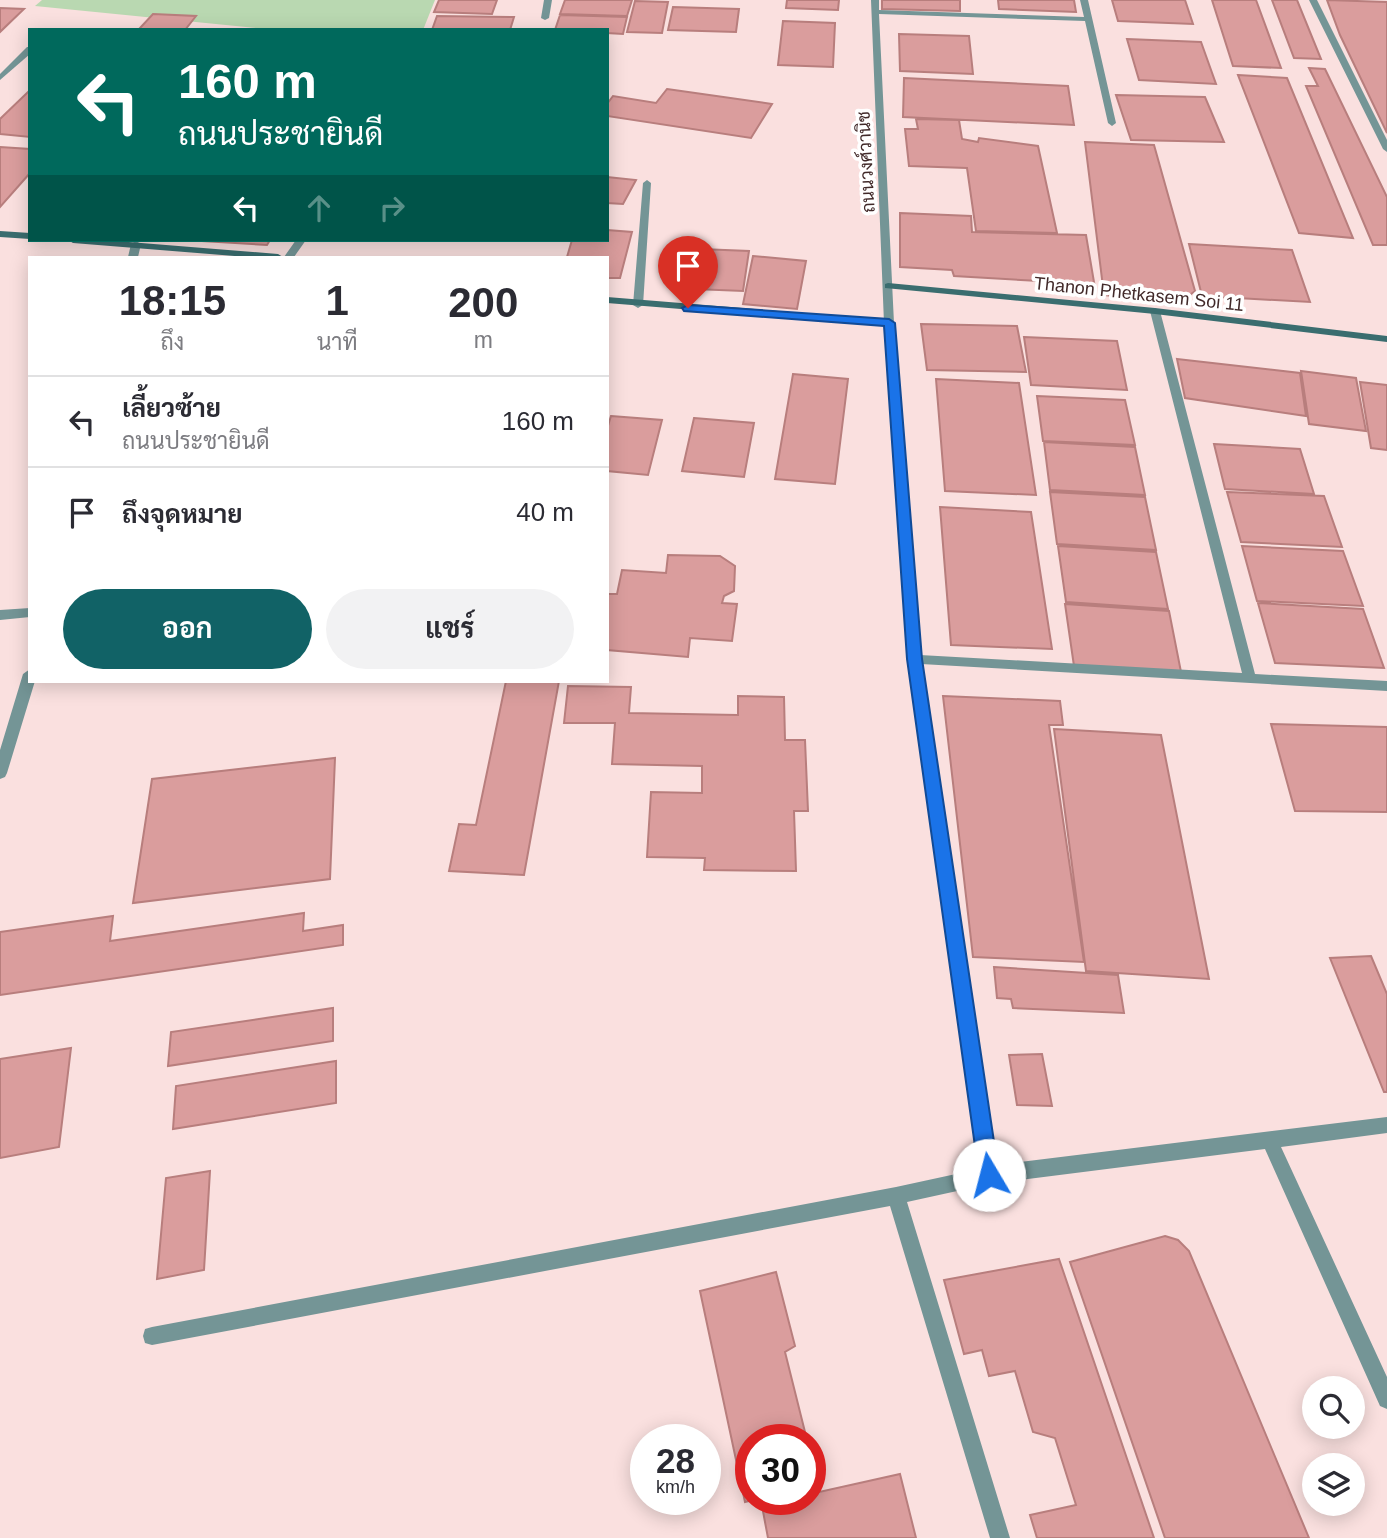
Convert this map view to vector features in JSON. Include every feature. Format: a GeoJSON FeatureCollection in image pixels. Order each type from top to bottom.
{"type":"FeatureCollection","features":[{"type":"Feature","properties":{"kind":"street"},"geometry":{"type":"LineString","coordinates":[[545,18],[548,0]]}},
{"type":"Feature","properties":{"kind":"street","name":"ถนนวงศ์วานิช"},"geometry":{"type":"LineString","coordinates":[[875,0],[889,323],[914,659],[989,1175]]}},
{"type":"Feature","properties":{"kind":"street"},"geometry":{"type":"LineString","coordinates":[[1084,0],[1112,123]]}},
{"type":"Feature","properties":{"kind":"street"},"geometry":{"type":"LineString","coordinates":[[1313,0],[1387,149]]}},
{"type":"Feature","properties":{"kind":"street"},"geometry":{"type":"LineString","coordinates":[[875,12],[980,11],[1088,19]]}},
{"type":"Feature","properties":{"kind":"street"},"geometry":{"type":"LineString","coordinates":[[0,78],[28,51]]}},
{"type":"Feature","properties":{"kind":"street"},"geometry":{"type":"LineString","coordinates":[[638,304],[647,183]]}},
{"type":"Feature","properties":{"kind":"street"},"geometry":{"type":"LineString","coordinates":[[0,234],[28,236]]}},
{"type":"Feature","properties":{"kind":"street"},"geometry":{"type":"LineString","coordinates":[[104,242],[267,256]]}},
{"type":"Feature","properties":{"kind":"street"},"geometry":{"type":"LineString","coordinates":[[132,256],[135,244]]}},
{"type":"Feature","properties":{"kind":"street","name":"Thanon Phetkasem Soi 11"},"geometry":{"type":"LineString","coordinates":[[888,286],[1155,312],[1387,339]]}},
{"type":"Feature","properties":{"kind":"street"},"geometry":{"type":"LineString","coordinates":[[609,300],[889,323]]}},
{"type":"Feature","properties":{"kind":"street"},"geometry":{"type":"LineString","coordinates":[[1155,312],[1250,679]]}},
{"type":"Feature","properties":{"kind":"street"},"geometry":{"type":"LineString","coordinates":[[0,615],[28,612]]}},
{"type":"Feature","properties":{"kind":"street"},"geometry":{"type":"LineString","coordinates":[[914,659],[1387,686]]}},
{"type":"Feature","properties":{"kind":"street"},"geometry":{"type":"LineString","coordinates":[[0,773],[28,681]]}},
{"type":"Feature","properties":{"kind":"street"},"geometry":{"type":"LineString","coordinates":[[152,1336],[896,1196],[989,1175],[1387,1125]]}},
{"type":"Feature","properties":{"kind":"street"},"geometry":{"type":"LineString","coordinates":[[1270,1141],[1387,1399]]}},
{"type":"Feature","properties":{"kind":"street"},"geometry":{"type":"LineString","coordinates":[[896,1196],[1000,1538]]}},
{"type":"Feature","properties":{"kind":"green space"},"geometry":{"type":"Polygon","coordinates":[[[42,0],[435,0],[424,28],[255,28],[35,6],[42,0]]]}},
{"type":"Feature","properties":{"kind":"building"},"geometry":{"type":"Polygon","coordinates":[[[439,0],[497,0],[492,14],[434,12],[439,0]]]}},
{"type":"Feature","properties":{"kind":"building"},"geometry":{"type":"Polygon","coordinates":[[[565,0],[632,0],[627,16],[560,14],[565,0]]]}},
{"type":"Feature","properties":{"kind":"building"},"geometry":{"type":"Polygon","coordinates":[[[787,0],[839,0],[838,10],[786,8],[787,0]]]}},
{"type":"Feature","properties":{"kind":"building"},"geometry":{"type":"Polygon","coordinates":[[[882,0],[960,0],[960,11],[882,9],[882,0]]]}},
{"type":"Feature","properties":{"kind":"building"},"geometry":{"type":"Polygon","coordinates":[[[998,0],[1074,0],[1076,12],[999,9],[998,0]]]}},
{"type":"Feature","properties":{"kind":"building"},"geometry":{"type":"Polygon","coordinates":[[[1112,0],[1185,0],[1193,24],[1118,21],[1112,0]]]}},
{"type":"Feature","properties":{"kind":"building"},"geometry":{"type":"Polygon","coordinates":[[[1212,0],[1256,0],[1281,68],[1233,66],[1212,0]]]}},
{"type":"Feature","properties":{"kind":"building"},"geometry":{"type":"Polygon","coordinates":[[[1272,0],[1297,0],[1321,59],[1294,58],[1272,0]]]}},
{"type":"Feature","properties":{"kind":"building"},"geometry":{"type":"Polygon","coordinates":[[[1327,0],[1387,2],[1387,133],[1340,35],[1327,0]]]}},
{"type":"Feature","properties":{"kind":"building"},"geometry":{"type":"Polygon","coordinates":[[[635,1],[668,2],[662,33],[627,32],[635,1]]]}},
{"type":"Feature","properties":{"kind":"building"},"geometry":{"type":"Polygon","coordinates":[[[673,7],[739,9],[736,32],[668,30],[673,7]]]}},
{"type":"Feature","properties":{"kind":"building"},"geometry":{"type":"Polygon","coordinates":[[[0,8],[24,9],[0,32],[0,8]]]}},
{"type":"Feature","properties":{"kind":"building"},"geometry":{"type":"Polygon","coordinates":[[[153,14],[196,16],[187,28],[140,28],[153,14]]]}},
{"type":"Feature","properties":{"kind":"building"},"geometry":{"type":"Polygon","coordinates":[[[560,15],[627,17],[623,34],[609,33],[609,28],[556,28],[560,15]]]}},
{"type":"Feature","properties":{"kind":"building"},"geometry":{"type":"Polygon","coordinates":[[[437,16],[514,17],[511,28],[433,28],[437,16]]]}},
{"type":"Feature","properties":{"kind":"building"},"geometry":{"type":"Polygon","coordinates":[[[783,21],[835,23],[833,67],[778,65],[783,21]]]}},
{"type":"Feature","properties":{"kind":"building"},"geometry":{"type":"Polygon","coordinates":[[[899,34],[969,36],[973,74],[900,71],[899,34]]]}},
{"type":"Feature","properties":{"kind":"building"},"geometry":{"type":"Polygon","coordinates":[[[1127,39],[1201,42],[1216,84],[1139,80],[1127,39]]]}},
{"type":"Feature","properties":{"kind":"building"},"geometry":{"type":"Polygon","coordinates":[[[1309,68],[1325,69],[1387,197],[1387,245],[1373,245],[1306,86],[1318,86],[1309,68]]]}},
{"type":"Feature","properties":{"kind":"building"},"geometry":{"type":"Polygon","coordinates":[[[1238,75],[1287,78],[1353,238],[1299,233],[1238,75]]]}},
{"type":"Feature","properties":{"kind":"building"},"geometry":{"type":"Polygon","coordinates":[[[904,78],[1068,86],[1074,125],[903,117],[904,78]]]}},
{"type":"Feature","properties":{"kind":"building"},"geometry":{"type":"Polygon","coordinates":[[[667,89],[772,104],[751,138],[609,116],[609,101],[613,96],[656,103],[667,89]]]}},
{"type":"Feature","properties":{"kind":"building"},"geometry":{"type":"Polygon","coordinates":[[[28,92],[28,137],[0,134],[0,119],[28,92]]]}},
{"type":"Feature","properties":{"kind":"building"},"geometry":{"type":"Polygon","coordinates":[[[1116,95],[1205,97],[1224,142],[1131,140],[1116,95]]]}},
{"type":"Feature","properties":{"kind":"building"},"geometry":{"type":"Polygon","coordinates":[[[916,119],[959,120],[962,139],[978,142],[979,138],[1038,146],[1057,233],[976,231],[967,168],[909,166],[905,129],[918,129],[916,119]]]}},
{"type":"Feature","properties":{"kind":"building"},"geometry":{"type":"Polygon","coordinates":[[[1085,142],[1154,145],[1195,291],[1181,302],[1104,295],[1085,142]]]}},
{"type":"Feature","properties":{"kind":"building"},"geometry":{"type":"Polygon","coordinates":[[[0,147],[28,149],[28,175],[0,207],[0,147]]]}},
{"type":"Feature","properties":{"kind":"building"},"geometry":{"type":"Polygon","coordinates":[[[609,177],[636,180],[623,204],[609,203],[609,177]]]}},
{"type":"Feature","properties":{"kind":"building"},"geometry":{"type":"Polygon","coordinates":[[[900,213],[971,216],[972,232],[1086,235],[1095,288],[1040,285],[1039,281],[954,276],[952,270],[900,267],[900,213]]]}},
{"type":"Feature","properties":{"kind":"building"},"geometry":{"type":"Polygon","coordinates":[[[609,230],[632,232],[620,278],[609,278],[609,256],[567,256],[571,242],[609,242],[609,230]]]}},
{"type":"Feature","properties":{"kind":"building"},"geometry":{"type":"Polygon","coordinates":[[[218,242],[269,242],[267,245],[218,242]]]}},
{"type":"Feature","properties":{"kind":"building"},"geometry":{"type":"Polygon","coordinates":[[[1189,244],[1292,250],[1310,302],[1202,296],[1189,244]]]}},
{"type":"Feature","properties":{"kind":"building"},"geometry":{"type":"Polygon","coordinates":[[[675,248],[749,251],[743,291],[670,288],[675,248]]]}},
{"type":"Feature","properties":{"kind":"building"},"geometry":{"type":"Polygon","coordinates":[[[753,256],[806,261],[797,309],[743,304],[753,256]]]}},
{"type":"Feature","properties":{"kind":"building"},"geometry":{"type":"Polygon","coordinates":[[[921,324],[1017,326],[1026,372],[927,370],[921,324]]]}},
{"type":"Feature","properties":{"kind":"building"},"geometry":{"type":"Polygon","coordinates":[[[1024,337],[1117,341],[1127,390],[1031,385],[1024,337]]]}},
{"type":"Feature","properties":{"kind":"building"},"geometry":{"type":"Polygon","coordinates":[[[1177,359],[1300,373],[1306,416],[1185,398],[1177,359]]]}},
{"type":"Feature","properties":{"kind":"building"},"geometry":{"type":"Polygon","coordinates":[[[1301,371],[1356,378],[1366,431],[1309,424],[1301,371]]]}},
{"type":"Feature","properties":{"kind":"building"},"geometry":{"type":"Polygon","coordinates":[[[793,374],[848,379],[835,484],[775,479],[793,374]]]}},
{"type":"Feature","properties":{"kind":"building"},"geometry":{"type":"Polygon","coordinates":[[[936,379],[1019,383],[1036,495],[945,491],[936,379]]]}},
{"type":"Feature","properties":{"kind":"building"},"geometry":{"type":"Polygon","coordinates":[[[1360,382],[1387,385],[1387,450],[1371,448],[1360,382]]]}},
{"type":"Feature","properties":{"kind":"building"},"geometry":{"type":"Polygon","coordinates":[[[1037,396],[1125,400],[1135,445],[1043,441],[1037,396]]]}},
{"type":"Feature","properties":{"kind":"building"},"geometry":{"type":"Polygon","coordinates":[[[611,416],[662,420],[648,475],[609,471],[611,416]]]}},
{"type":"Feature","properties":{"kind":"building"},"geometry":{"type":"Polygon","coordinates":[[[694,418],[754,423],[744,477],[682,471],[694,418]]]}},
{"type":"Feature","properties":{"kind":"building"},"geometry":{"type":"Polygon","coordinates":[[[1044,442],[1135,447],[1145,495],[1050,490],[1044,442]]]}},
{"type":"Feature","properties":{"kind":"building"},"geometry":{"type":"Polygon","coordinates":[[[1214,444],[1300,449],[1314,494],[1225,489],[1214,444]]]}},
{"type":"Feature","properties":{"kind":"building"},"geometry":{"type":"Polygon","coordinates":[[[1050,492],[1145,497],[1156,550],[1057,544],[1050,492]]]}},
{"type":"Feature","properties":{"kind":"building"},"geometry":{"type":"Polygon","coordinates":[[[1227,492],[1324,496],[1342,547],[1241,542],[1227,492]]]}},
{"type":"Feature","properties":{"kind":"building"},"geometry":{"type":"Polygon","coordinates":[[[940,507],[1031,512],[1052,649],[951,645],[940,507]]]}},
{"type":"Feature","properties":{"kind":"building"},"geometry":{"type":"Polygon","coordinates":[[[1058,546],[1156,552],[1168,609],[1066,602],[1058,546]]]}},
{"type":"Feature","properties":{"kind":"building"},"geometry":{"type":"Polygon","coordinates":[[[1242,546],[1343,551],[1363,606],[1257,601],[1242,546]]]}},
{"type":"Feature","properties":{"kind":"building"},"geometry":{"type":"Polygon","coordinates":[[[668,555],[720,556],[735,566],[734,591],[724,596],[722,603],[737,604],[732,641],[690,638],[688,657],[609,650],[609,594],[617,594],[622,570],[666,573],[668,555]]]}},
{"type":"Feature","properties":{"kind":"building"},"geometry":{"type":"Polygon","coordinates":[[[1258,603],[1363,609],[1384,668],[1275,663],[1258,603]]]}},
{"type":"Feature","properties":{"kind":"building"},"geometry":{"type":"Polygon","coordinates":[[[1065,604],[1169,611],[1181,672],[1074,666],[1065,604]]]}},
{"type":"Feature","properties":{"kind":"building"},"geometry":{"type":"Polygon","coordinates":[[[506,683],[559,683],[524,875],[449,871],[459,824],[476,825],[506,683]]]}},
{"type":"Feature","properties":{"kind":"building"},"geometry":{"type":"Polygon","coordinates":[[[568,686],[631,687],[629,713],[738,715],[738,696],[784,697],[785,740],[805,740],[808,811],[794,811],[796,871],[704,870],[705,858],[647,857],[651,792],[702,793],[702,766],[612,764],[615,723],[564,723],[568,686]]]}},
{"type":"Feature","properties":{"kind":"building"},"geometry":{"type":"Polygon","coordinates":[[[943,696],[1060,701],[1063,725],[1049,725],[1084,962],[973,957],[943,696]]]}},
{"type":"Feature","properties":{"kind":"building"},"geometry":{"type":"Polygon","coordinates":[[[1271,724],[1387,727],[1387,812],[1295,811],[1271,724]]]}},
{"type":"Feature","properties":{"kind":"building"},"geometry":{"type":"Polygon","coordinates":[[[1054,729],[1161,735],[1209,979],[1086,971],[1054,729]]]}},
{"type":"Feature","properties":{"kind":"building"},"geometry":{"type":"Polygon","coordinates":[[[335,758],[330,879],[133,903],[152,779],[335,758]]]}},
{"type":"Feature","properties":{"kind":"building"},"geometry":{"type":"Polygon","coordinates":[[[304,913],[303,931],[343,925],[343,945],[0,995],[0,932],[113,916],[110,941],[304,913]]]}},
{"type":"Feature","properties":{"kind":"building"},"geometry":{"type":"Polygon","coordinates":[[[1371,956],[1387,994],[1387,1092],[1384,1092],[1330,958],[1371,956]]]}},
{"type":"Feature","properties":{"kind":"building"},"geometry":{"type":"Polygon","coordinates":[[[994,967],[1118,975],[1124,1013],[1013,1008],[1011,999],[997,998],[994,967]]]}},
{"type":"Feature","properties":{"kind":"building"},"geometry":{"type":"Polygon","coordinates":[[[333,1008],[333,1041],[168,1066],[171,1032],[333,1008]]]}},
{"type":"Feature","properties":{"kind":"building"},"geometry":{"type":"Polygon","coordinates":[[[71,1048],[59,1147],[0,1158],[0,1059],[71,1048]]]}},
{"type":"Feature","properties":{"kind":"building"},"geometry":{"type":"Polygon","coordinates":[[[1042,1054],[1052,1106],[1017,1105],[1009,1055],[1042,1054]]]}},
{"type":"Feature","properties":{"kind":"building"},"geometry":{"type":"Polygon","coordinates":[[[336,1061],[336,1103],[173,1129],[176,1086],[336,1061]]]}},
{"type":"Feature","properties":{"kind":"building"},"geometry":{"type":"Polygon","coordinates":[[[210,1171],[204,1270],[157,1279],[166,1178],[210,1171]]]}},
{"type":"Feature","properties":{"kind":"building"},"geometry":{"type":"Polygon","coordinates":[[[1165,1236],[1178,1240],[1189,1251],[1309,1538],[1165,1538],[1070,1262],[1165,1236]]]}},
{"type":"Feature","properties":{"kind":"building"},"geometry":{"type":"Polygon","coordinates":[[[1059,1259],[1154,1538],[1037,1538],[1030,1515],[1076,1505],[1055,1438],[1033,1432],[1015,1371],[989,1376],[982,1350],[964,1354],[944,1280],[1059,1259]]]}},
{"type":"Feature","properties":{"kind":"building"},"geometry":{"type":"Polygon","coordinates":[[[776,1272],[795,1346],[785,1352],[803,1424],[735,1424],[735,1455],[700,1291],[776,1272]]]}},
{"type":"Feature","properties":{"kind":"building"},"geometry":{"type":"Polygon","coordinates":[[[900,1474],[916,1538],[768,1538],[764,1515],[826,1515],[826,1490],[900,1474]]]}},
{"type":"Feature","properties":{"kind":"route"},"geometry":{"type":"LineString","coordinates":[[688,308],[889,323],[914,659],[989,1175]]}}]}
